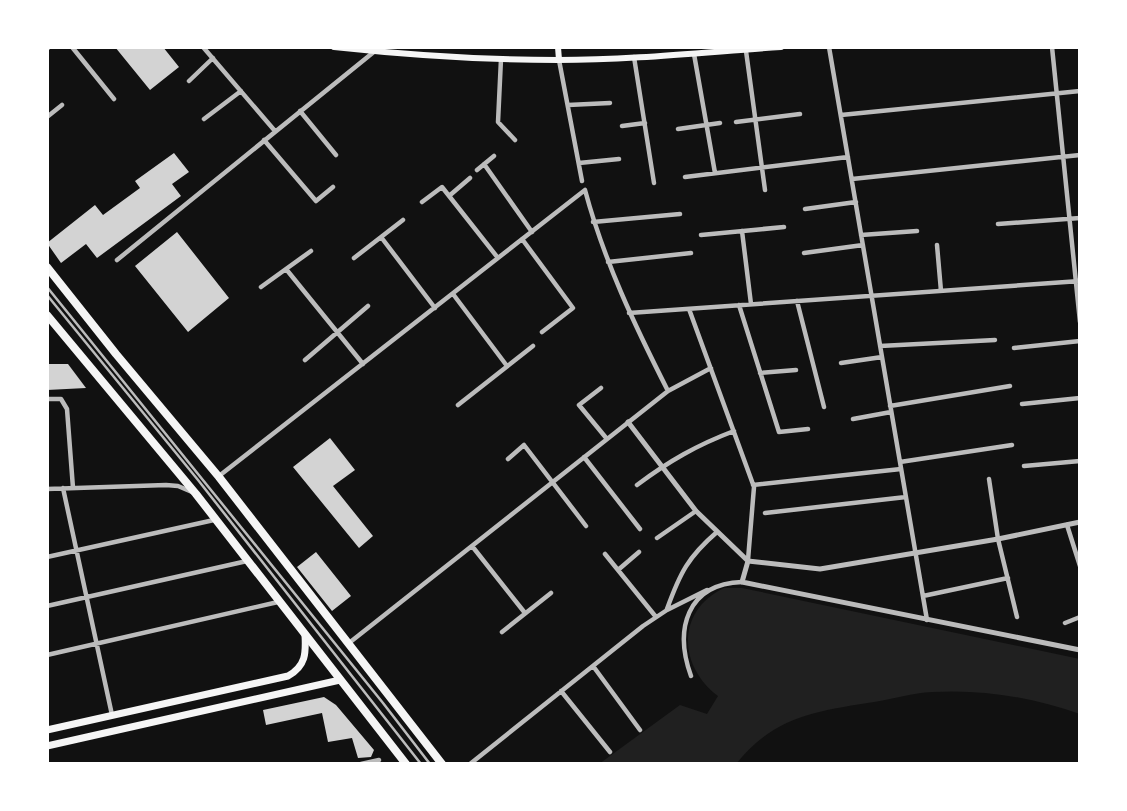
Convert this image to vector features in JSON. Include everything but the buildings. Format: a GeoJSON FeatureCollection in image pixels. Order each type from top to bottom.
{"type":"FeatureCollection","features":[{"type":"Feature","properties":{"kind":"highway"},"geometry":{"type":"LineString","coordinates":[[47,267],[219,477],[442,764]]}},
{"type":"Feature","properties":{"kind":"highway"},"geometry":{"type":"LineString","coordinates":[[47,315],[196,494],[406,764]]}},
{"type":"Feature","properties":{"kind":"main road"},"geometry":{"type":"LineString","coordinates":[[334,47],[559,60],[693,50],[781,47]]}},
{"type":"Feature","properties":{"kind":"main road"},"geometry":{"type":"LineString","coordinates":[[480,57],[481,47]]}},
{"type":"Feature","properties":{"kind":"main road"},"geometry":{"type":"LineString","coordinates":[[501,58],[502,47]]}},
{"type":"Feature","properties":{"kind":"main road"},"geometry":{"type":"LineString","coordinates":[[558,47],[559,60]]}},
{"type":"Feature","properties":{"kind":"main road"},"geometry":{"type":"LineString","coordinates":[[633,47],[634,56]]}},
{"type":"Feature","properties":{"kind":"main road"},"geometry":{"type":"LineString","coordinates":[[47,730],[288,676],[301,666],[306,652],[305,635]]}},
{"type":"Feature","properties":{"kind":"main road"},"geometry":{"type":"LineString","coordinates":[[47,747],[340,680]]}},
{"type":"Feature","properties":{"kind":"street"},"geometry":{"type":"LineString","coordinates":[[72,47],[114,99]]}},
{"type":"Feature","properties":{"kind":"street"},"geometry":{"type":"LineString","coordinates":[[203,47],[275,131]]}},
{"type":"Feature","properties":{"kind":"street"},"geometry":{"type":"LineString","coordinates":[[829,47],[928,620]]}},
{"type":"Feature","properties":{"kind":"street"},"geometry":{"type":"LineString","coordinates":[[1052,47],[1078,281],[1080,322]]}},
{"type":"Feature","properties":{"kind":"street"},"geometry":{"type":"LineString","coordinates":[[117,260],[375,49]]}},
{"type":"Feature","properties":{"kind":"street"},"geometry":{"type":"LineString","coordinates":[[745,49],[765,190]]}},
{"type":"Feature","properties":{"kind":"street"},"geometry":{"type":"LineString","coordinates":[[693,50],[715,173]]}},
{"type":"Feature","properties":{"kind":"street"},"geometry":{"type":"LineString","coordinates":[[634,56],[654,183]]}},
{"type":"Feature","properties":{"kind":"street"},"geometry":{"type":"LineString","coordinates":[[189,81],[213,58]]}},
{"type":"Feature","properties":{"kind":"street"},"geometry":{"type":"LineString","coordinates":[[501,58],[498,122],[514,140]]}},
{"type":"Feature","properties":{"kind":"street"},"geometry":{"type":"LineString","coordinates":[[559,60],[582,181]]}},
{"type":"Feature","properties":{"kind":"street"},"geometry":{"type":"LineString","coordinates":[[204,119],[241,91]]}},
{"type":"Feature","properties":{"kind":"street"},"geometry":{"type":"LineString","coordinates":[[841,115],[1080,91]]}},
{"type":"Feature","properties":{"kind":"street"},"geometry":{"type":"LineString","coordinates":[[568,106],[610,103]]}},
{"type":"Feature","properties":{"kind":"street"},"geometry":{"type":"LineString","coordinates":[[47,117],[62,105]]}},
{"type":"Feature","properties":{"kind":"street"},"geometry":{"type":"LineString","coordinates":[[300,111],[335,155]]}},
{"type":"Feature","properties":{"kind":"street"},"geometry":{"type":"LineString","coordinates":[[737,122],[800,114]]}},
{"type":"Feature","properties":{"kind":"street"},"geometry":{"type":"LineString","coordinates":[[622,126],[645,123]]}},
{"type":"Feature","properties":{"kind":"street"},"geometry":{"type":"LineString","coordinates":[[678,129],[720,123]]}},
{"type":"Feature","properties":{"kind":"street"},"geometry":{"type":"LineString","coordinates":[[264,140],[316,201],[333,187]]}},
{"type":"Feature","properties":{"kind":"street"},"geometry":{"type":"LineString","coordinates":[[852,179],[1080,155]]}},
{"type":"Feature","properties":{"kind":"street"},"geometry":{"type":"LineString","coordinates":[[477,170],[494,156]]}},
{"type":"Feature","properties":{"kind":"street"},"geometry":{"type":"LineString","coordinates":[[685,177],[848,157]]}},
{"type":"Feature","properties":{"kind":"street"},"geometry":{"type":"LineString","coordinates":[[579,163],[619,159]]}},
{"type":"Feature","properties":{"kind":"street"},"geometry":{"type":"LineString","coordinates":[[484,164],[532,232]]}},
{"type":"Feature","properties":{"kind":"street"},"geometry":{"type":"LineString","coordinates":[[449,196],[470,178]]}},
{"type":"Feature","properties":{"kind":"street"},"geometry":{"type":"LineString","coordinates":[[422,202],[442,187],[498,258]]}},
{"type":"Feature","properties":{"kind":"street"},"geometry":{"type":"LineString","coordinates":[[219,477],[585,190],[593,222],[629,313],[668,391]]}},
{"type":"Feature","properties":{"kind":"street"},"geometry":{"type":"LineString","coordinates":[[805,209],[856,202]]}},
{"type":"Feature","properties":{"kind":"street"},"geometry":{"type":"LineString","coordinates":[[593,222],[680,214]]}},
{"type":"Feature","properties":{"kind":"street"},"geometry":{"type":"LineString","coordinates":[[998,224],[1080,218]]}},
{"type":"Feature","properties":{"kind":"street"},"geometry":{"type":"LineString","coordinates":[[354,258],[403,220]]}},
{"type":"Feature","properties":{"kind":"street"},"geometry":{"type":"LineString","coordinates":[[701,235],[784,227]]}},
{"type":"Feature","properties":{"kind":"street"},"geometry":{"type":"LineString","coordinates":[[742,231],[751,304]]}},
{"type":"Feature","properties":{"kind":"street"},"geometry":{"type":"LineString","coordinates":[[861,235],[917,231]]}},
{"type":"Feature","properties":{"kind":"street"},"geometry":{"type":"LineString","coordinates":[[381,237],[435,308]]}},
{"type":"Feature","properties":{"kind":"street"},"geometry":{"type":"LineString","coordinates":[[522,239],[573,307],[542,332]]}},
{"type":"Feature","properties":{"kind":"street"},"geometry":{"type":"LineString","coordinates":[[804,253],[863,245]]}},
{"type":"Feature","properties":{"kind":"street"},"geometry":{"type":"LineString","coordinates":[[937,245],[941,290]]}},
{"type":"Feature","properties":{"kind":"street"},"geometry":{"type":"LineString","coordinates":[[261,287],[311,251]]}},
{"type":"Feature","properties":{"kind":"street"},"geometry":{"type":"LineString","coordinates":[[608,262],[691,253]]}},
{"type":"Feature","properties":{"kind":"street"},"geometry":{"type":"LineString","coordinates":[[286,269],[363,364]]}},
{"type":"Feature","properties":{"kind":"street"},"geometry":{"type":"LineString","coordinates":[[629,313],[1078,281]]}},
{"type":"Feature","properties":{"kind":"street"},"geometry":{"type":"LineString","coordinates":[[453,293],[507,366]]}},
{"type":"Feature","properties":{"kind":"street"},"geometry":{"type":"LineString","coordinates":[[797,301],[824,407]]}},
{"type":"Feature","properties":{"kind":"street"},"geometry":{"type":"LineString","coordinates":[[739,305],[779,432],[808,429]]}},
{"type":"Feature","properties":{"kind":"street"},"geometry":{"type":"LineString","coordinates":[[305,360],[368,306]]}},
{"type":"Feature","properties":{"kind":"street"},"geometry":{"type":"LineString","coordinates":[[689,309],[753,485],[748,561],[742,582]]}},
{"type":"Feature","properties":{"kind":"street"},"geometry":{"type":"LineString","coordinates":[[880,346],[995,340]]}},
{"type":"Feature","properties":{"kind":"street"},"geometry":{"type":"LineString","coordinates":[[1014,348],[1080,341]]}},
{"type":"Feature","properties":{"kind":"street"},"geometry":{"type":"LineString","coordinates":[[458,405],[533,346]]}},
{"type":"Feature","properties":{"kind":"street"},"geometry":{"type":"LineString","coordinates":[[841,363],[882,357]]}},
{"type":"Feature","properties":{"kind":"street"},"geometry":{"type":"LineString","coordinates":[[348,644],[668,391],[711,368]]}},
{"type":"Feature","properties":{"kind":"street"},"geometry":{"type":"LineString","coordinates":[[760,373],[796,370]]}},
{"type":"Feature","properties":{"kind":"street"},"geometry":{"type":"LineString","coordinates":[[852,419],[1010,386]]}},
{"type":"Feature","properties":{"kind":"street"},"geometry":{"type":"LineString","coordinates":[[601,388],[579,405],[607,439]]}},
{"type":"Feature","properties":{"kind":"street"},"geometry":{"type":"LineString","coordinates":[[47,398],[61,399],[67,409],[73,488]]}},
{"type":"Feature","properties":{"kind":"street"},"geometry":{"type":"LineString","coordinates":[[1022,404],[1080,398]]}},
{"type":"Feature","properties":{"kind":"street"},"geometry":{"type":"LineString","coordinates":[[628,422],[696,511],[748,561],[820,569],[998,540],[1080,522]]}},
{"type":"Feature","properties":{"kind":"street"},"geometry":{"type":"LineString","coordinates":[[637,485],[699,444],[734,431]]}},
{"type":"Feature","properties":{"kind":"street"},"geometry":{"type":"LineString","coordinates":[[508,459],[524,445],[586,526]]}},
{"type":"Feature","properties":{"kind":"street"},"geometry":{"type":"LineString","coordinates":[[900,462],[1012,445]]}},
{"type":"Feature","properties":{"kind":"street"},"geometry":{"type":"LineString","coordinates":[[584,457],[640,529]]}},
{"type":"Feature","properties":{"kind":"street"},"geometry":{"type":"LineString","coordinates":[[1024,467],[1080,461]]}},
{"type":"Feature","properties":{"kind":"street"},"geometry":{"type":"LineString","coordinates":[[753,485],[901,469]]}},
{"type":"Feature","properties":{"kind":"street"},"geometry":{"type":"LineString","coordinates":[[989,479],[998,540],[1017,617]]}},
{"type":"Feature","properties":{"kind":"street"},"geometry":{"type":"LineString","coordinates":[[47,489],[178,486],[196,494]]}},
{"type":"Feature","properties":{"kind":"street"},"geometry":{"type":"LineString","coordinates":[[63,488],[112,715]]}},
{"type":"Feature","properties":{"kind":"street"},"geometry":{"type":"LineString","coordinates":[[765,513],[906,497]]}},
{"type":"Feature","properties":{"kind":"street"},"geometry":{"type":"LineString","coordinates":[[657,538],[696,511]]}},
{"type":"Feature","properties":{"kind":"street"},"geometry":{"type":"LineString","coordinates":[[47,557],[214,520]]}},
{"type":"Feature","properties":{"kind":"street"},"geometry":{"type":"LineString","coordinates":[[1067,525],[1080,566]]}},
{"type":"Feature","properties":{"kind":"street"},"geometry":{"type":"LineString","coordinates":[[667,610],[678,578],[696,550],[717,532]]}},
{"type":"Feature","properties":{"kind":"street"},"geometry":{"type":"LineString","coordinates":[[471,546],[525,613]]}},
{"type":"Feature","properties":{"kind":"street"},"geometry":{"type":"LineString","coordinates":[[618,570],[639,552]]}},
{"type":"Feature","properties":{"kind":"street"},"geometry":{"type":"LineString","coordinates":[[605,554],[656,617]]}},
{"type":"Feature","properties":{"kind":"street"},"geometry":{"type":"LineString","coordinates":[[47,606],[247,561]]}},
{"type":"Feature","properties":{"kind":"street"},"geometry":{"type":"LineString","coordinates":[[923,596],[1008,578]]}},
{"type":"Feature","properties":{"kind":"street"},"geometry":{"type":"LineString","coordinates":[[470,764],[656,617],[723,582],[742,582],[1080,650]]}},
{"type":"Feature","properties":{"kind":"street"},"geometry":{"type":"LineString","coordinates":[[691,676],[683,642],[685,624],[695,603],[707,590]]}},
{"type":"Feature","properties":{"kind":"street"},"geometry":{"type":"LineString","coordinates":[[502,632],[551,593]]}},
{"type":"Feature","properties":{"kind":"street"},"geometry":{"type":"LineString","coordinates":[[47,655],[279,602]]}},
{"type":"Feature","properties":{"kind":"street"},"geometry":{"type":"LineString","coordinates":[[1065,623],[1080,617]]}},
{"type":"Feature","properties":{"kind":"street"},"geometry":{"type":"LineString","coordinates":[[593,666],[640,730]]}},
{"type":"Feature","properties":{"kind":"street"},"geometry":{"type":"LineString","coordinates":[[561,691],[610,752]]}},
{"type":"Feature","properties":{"kind":"street"},"geometry":{"type":"LineString","coordinates":[[361,764],[379,760]]}},
{"type":"Feature","properties":{"kind":"lane"},"geometry":{"type":"LineString","coordinates":[[47,287],[430,764]]}},
{"type":"Feature","properties":{"kind":"lane"},"geometry":{"type":"LineString","coordinates":[[47,295],[198,480],[421,764]]}},
{"type":"Feature","properties":{"kind":"shaded area"},"geometry":{"type":"Polygon","coordinates":[[[724,588],[742,588],[1080,659],[1080,714],[1007,696],[951,691],[925,693],[798,718],[766,735],[736,764],[599,764],[680,705],[707,714],[718,696],[695,670],[688,639],[690,624],[697,610],[708,598],[724,588]]]}}]}
